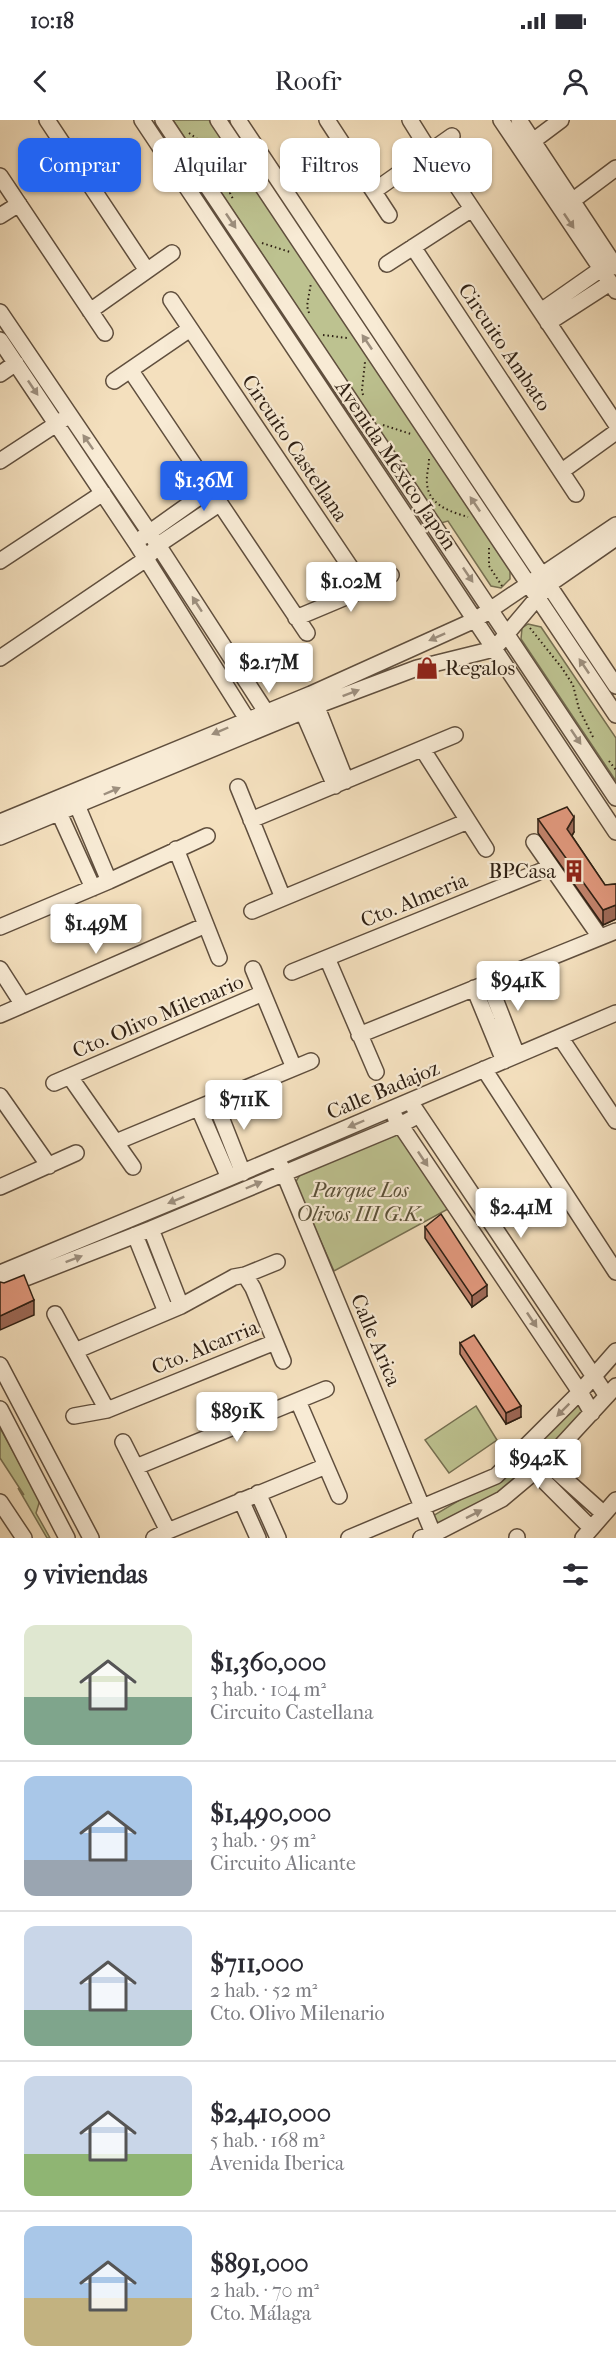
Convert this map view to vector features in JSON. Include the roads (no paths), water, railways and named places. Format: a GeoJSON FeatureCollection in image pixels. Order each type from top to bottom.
{"type":"FeatureCollection","features":[{"type":"Feature","properties":{"kind":"street"},"geometry":{"type":"LineString","coordinates":[[47,120],[146,269]]}},
{"type":"Feature","properties":{"kind":"street","name":"Avenida México Japón"},"geometry":{"type":"LineString","coordinates":[[142,120],[616,832]]}},
{"type":"Feature","properties":{"kind":"street","name":"Avenida México Japón"},"geometry":{"type":"LineString","coordinates":[[163,120],[612,792]]}},
{"type":"Feature","properties":{"kind":"street","name":"Avenida México Japón"},"geometry":{"type":"LineString","coordinates":[[218,120],[539,581],[616,686]]}},
{"type":"Feature","properties":{"kind":"street","name":"Avenida México Japón"},"geometry":{"type":"LineString","coordinates":[[238,120],[539,581]]}},
{"type":"Feature","properties":{"kind":"street"},"geometry":{"type":"LineString","coordinates":[[327,120],[339,138]]}},
{"type":"Feature","properties":{"kind":"street"},"geometry":{"type":"LineString","coordinates":[[410,120],[421,138]]}},
{"type":"Feature","properties":{"kind":"street"},"geometry":{"type":"LineString","coordinates":[[501,120],[611,263]]}},
{"type":"Feature","properties":{"kind":"street"},"geometry":{"type":"LineString","coordinates":[[519,120],[611,263],[613,287],[545,317]]}},
{"type":"Feature","properties":{"kind":"street"},"geometry":{"type":"LineString","coordinates":[[533,141],[561,120]]}},
{"type":"Feature","properties":{"kind":"street"},"geometry":{"type":"LineString","coordinates":[[572,201],[616,168]]}},
{"type":"Feature","properties":{"kind":"street"},"geometry":{"type":"LineString","coordinates":[[0,176],[4,193],[19,204],[105,333]]}},
{"type":"Feature","properties":{"kind":"street"},"geometry":{"type":"LineString","coordinates":[[375,192],[389,215]]}},
{"type":"Feature","properties":{"kind":"street"},"geometry":{"type":"LineString","coordinates":[[461,192],[616,424]]}},
{"type":"Feature","properties":{"kind":"street"},"geometry":{"type":"LineString","coordinates":[[0,216],[19,204]]}},
{"type":"Feature","properties":{"kind":"street"},"geometry":{"type":"LineString","coordinates":[[387,264],[472,209]]}},
{"type":"Feature","properties":{"kind":"street","name":"Circuito Ambato"},"geometry":{"type":"LineString","coordinates":[[413,247],[576,494]]}},
{"type":"Feature","properties":{"kind":"street"},"geometry":{"type":"LineString","coordinates":[[90,311],[146,269],[172,253]]}},
{"type":"Feature","properties":{"kind":"street"},"geometry":{"type":"LineString","coordinates":[[545,317],[611,263]]}},
{"type":"Feature","properties":{"kind":"street","name":"Circuito Castellana"},"geometry":{"type":"LineString","coordinates":[[171,300],[365,589]]}},
{"type":"Feature","properties":{"kind":"street"},"geometry":{"type":"LineString","coordinates":[[0,312],[63,419],[103,493],[252,725]]}},
{"type":"Feature","properties":{"kind":"street"},"geometry":{"type":"LineString","coordinates":[[114,381],[190,329]]}},
{"type":"Feature","properties":{"kind":"street"},"geometry":{"type":"LineString","coordinates":[[0,340],[154,538],[271,718]]}},
{"type":"Feature","properties":{"kind":"street"},"geometry":{"type":"LineString","coordinates":[[0,374],[16,363]]}},
{"type":"Feature","properties":{"kind":"street"},"geometry":{"type":"LineString","coordinates":[[131,371],[307,633]]}},
{"type":"Feature","properties":{"kind":"street"},"geometry":{"type":"LineString","coordinates":[[0,461],[63,419]]}},
{"type":"Feature","properties":{"kind":"street"},"geometry":{"type":"LineString","coordinates":[[562,471],[616,432]]}},
{"type":"Feature","properties":{"kind":"street"},"geometry":{"type":"LineString","coordinates":[[0,658],[146,560],[154,538],[209,490]]}},
{"type":"Feature","properties":{"kind":"street"},"geometry":{"type":"LineString","coordinates":[[0,561],[103,493]]}},
{"type":"Feature","properties":{"kind":"street"},"geometry":{"type":"LineString","coordinates":[[136,543],[154,538],[219,504]]}},
{"type":"Feature","properties":{"kind":"street"},"geometry":{"type":"LineString","coordinates":[[539,581],[616,525]]}},
{"type":"Feature","properties":{"kind":"street"},"geometry":{"type":"LineString","coordinates":[[0,822],[75,800],[307,703],[475,620],[509,597],[616,538]]}},
{"type":"Feature","properties":{"kind":"street"},"geometry":{"type":"LineString","coordinates":[[296,618],[365,589],[391,575]]}},
{"type":"Feature","properties":{"kind":"street"},"geometry":{"type":"LineString","coordinates":[[307,703],[417,668],[494,649],[538,597],[539,581]]}},
{"type":"Feature","properties":{"kind":"street"},"geometry":{"type":"LineString","coordinates":[[538,597],[616,715]]}},
{"type":"Feature","properties":{"kind":"street"},"geometry":{"type":"LineString","coordinates":[[307,703],[340,783]]}},
{"type":"Feature","properties":{"kind":"street"},"geometry":{"type":"LineString","coordinates":[[251,820],[455,735]]}},
{"type":"Feature","properties":{"kind":"street"},"geometry":{"type":"LineString","coordinates":[[423,750],[486,849]]}},
{"type":"Feature","properties":{"kind":"street"},"geometry":{"type":"LineString","coordinates":[[238,787],[283,898]]}},
{"type":"Feature","properties":{"kind":"street"},"geometry":{"type":"LineString","coordinates":[[593,797],[612,792]]}},
{"type":"Feature","properties":{"kind":"street"},"geometry":{"type":"LineString","coordinates":[[75,800],[109,881]]}},
{"type":"Feature","properties":{"kind":"street"},"geometry":{"type":"LineString","coordinates":[[0,837],[56,806]]}},
{"type":"Feature","properties":{"kind":"street"},"geometry":{"type":"LineString","coordinates":[[56,806],[93,888]]}},
{"type":"Feature","properties":{"kind":"street"},"geometry":{"type":"LineString","coordinates":[[252,911],[468,821]]}},
{"type":"Feature","properties":{"kind":"street"},"geometry":{"type":"LineString","coordinates":[[0,927],[207,836]]}},
{"type":"Feature","properties":{"kind":"street"},"geometry":{"type":"LineString","coordinates":[[534,842],[600,937]]}},
{"type":"Feature","properties":{"kind":"street"},"geometry":{"type":"LineString","coordinates":[[176,849],[219,958]]}},
{"type":"Feature","properties":{"kind":"street","name":"Cto. Almeria"},"geometry":{"type":"LineString","coordinates":[[292,972],[551,867]]}},
{"type":"Feature","properties":{"kind":"street"},"geometry":{"type":"LineString","coordinates":[[0,1015],[206,926]]}},
{"type":"Feature","properties":{"kind":"street"},"geometry":{"type":"LineString","coordinates":[[359,1035],[616,931]]}},
{"type":"Feature","properties":{"kind":"street"},"geometry":{"type":"LineString","coordinates":[[327,958],[376,1072]]}},
{"type":"Feature","properties":{"kind":"street"},"geometry":{"type":"LineString","coordinates":[[0,969],[23,1005]]}},
{"type":"Feature","properties":{"kind":"street","name":"Cto. Olivo Milenario"},"geometry":{"type":"LineString","coordinates":[[253,969],[294,1068]]}},
{"type":"Feature","properties":{"kind":"street"},"geometry":{"type":"LineString","coordinates":[[481,985],[511,1058]]}},
{"type":"Feature","properties":{"kind":"street","name":"Cto. Olivo Milenario"},"geometry":{"type":"LineString","coordinates":[[54,1083],[263,993]]}},
{"type":"Feature","properties":{"kind":"street","name":"Calle Badajoz"},"geometry":{"type":"LineString","coordinates":[[0,1288],[39,1265],[236,1176],[616,1013]]}},
{"type":"Feature","properties":{"kind":"street"},"geometry":{"type":"LineString","coordinates":[[560,1037],[616,1121]]}},
{"type":"Feature","properties":{"kind":"street"},"geometry":{"type":"LineString","coordinates":[[116,1142],[311,1061]]}},
{"type":"Feature","properties":{"kind":"street"},"geometry":{"type":"LineString","coordinates":[[484,1069],[616,1272]]}},
{"type":"Feature","properties":{"kind":"street","name":"Cto. Olivo Milenario"},"geometry":{"type":"LineString","coordinates":[[70,1077],[133,1167]]}},
{"type":"Feature","properties":{"kind":"street"},"geometry":{"type":"LineString","coordinates":[[0,1096],[49,1166]]}},
{"type":"Feature","properties":{"kind":"street"},"geometry":{"type":"LineString","coordinates":[[410,1101],[593,1377],[612,1391],[540,1467],[502,1499],[430,1537]]}},
{"type":"Feature","properties":{"kind":"street"},"geometry":{"type":"LineString","coordinates":[[215,1102],[236,1176]]}},
{"type":"Feature","properties":{"kind":"street"},"geometry":{"type":"LineString","coordinates":[[199,1109],[236,1176]]}},
{"type":"Feature","properties":{"kind":"street"},"geometry":{"type":"LineString","coordinates":[[391,1109],[592,1413]]}},
{"type":"Feature","properties":{"kind":"street","name":"Calle Badajoz"},"geometry":{"type":"LineString","coordinates":[[0,1273],[39,1265],[151,1229],[400,1125],[418,1115]]}},
{"type":"Feature","properties":{"kind":"street"},"geometry":{"type":"LineString","coordinates":[[0,1187],[76,1153]]}},
{"type":"Feature","properties":{"kind":"street","name":"Calle Arica"},"geometry":{"type":"LineString","coordinates":[[277,1158],[423,1508],[430,1537]]}},
{"type":"Feature","properties":{"kind":"street"},"geometry":{"type":"LineString","coordinates":[[151,1229],[181,1305]]}},
{"type":"Feature","properties":{"kind":"street"},"geometry":{"type":"LineString","coordinates":[[135,1235],[166,1312]]}},
{"type":"Feature","properties":{"kind":"street"},"geometry":{"type":"LineString","coordinates":[[484,1249],[501,1239]]}},
{"type":"Feature","properties":{"kind":"street"},"geometry":{"type":"LineString","coordinates":[[75,1351],[166,1312],[234,1277],[277,1262]]}},
{"type":"Feature","properties":{"kind":"street","name":"Cto. Alcarria"},"geometry":{"type":"LineString","coordinates":[[75,1416],[107,1410],[275,1342],[253,1287],[245,1275]]}},
{"type":"Feature","properties":{"kind":"street"},"geometry":{"type":"LineString","coordinates":[[55,1314],[107,1410]]}},
{"type":"Feature","properties":{"kind":"street"},"geometry":{"type":"LineString","coordinates":[[275,1342],[283,1361]]}},
{"type":"Feature","properties":{"kind":"street"},"geometry":{"type":"LineString","coordinates":[[349,1538],[496,1476],[580,1392],[616,1351]]}},
{"type":"Feature","properties":{"kind":"street"},"geometry":{"type":"LineString","coordinates":[[0,1365],[91,1538]]}},
{"type":"Feature","properties":{"kind":"street"},"geometry":{"type":"LineString","coordinates":[[136,1467],[326,1389]]}},
{"type":"Feature","properties":{"kind":"street"},"geometry":{"type":"LineString","coordinates":[[298,1401],[339,1496]]}},
{"type":"Feature","properties":{"kind":"street"},"geometry":{"type":"LineString","coordinates":[[0,1409],[67,1538]]}},
{"type":"Feature","properties":{"kind":"street"},"geometry":{"type":"LineString","coordinates":[[123,1442],[136,1467],[161,1534],[326,1466]]}},
{"type":"Feature","properties":{"kind":"street"},"geometry":{"type":"LineString","coordinates":[[540,1467],[603,1513]]}},
{"type":"Feature","properties":{"kind":"street"},"geometry":{"type":"LineString","coordinates":[[540,1467],[587,1533],[616,1500]]}},
{"type":"Feature","properties":{"kind":"street"},"geometry":{"type":"LineString","coordinates":[[258,1493],[278,1538]]}},
{"type":"Feature","properties":{"kind":"street"},"geometry":{"type":"LineString","coordinates":[[241,1500],[258,1538]]}},
{"type":"Feature","properties":{"kind":"street"},"geometry":{"type":"LineString","coordinates":[[0,1502],[24,1538]]}},
{"type":"Feature","properties":{"kind":"place","name":"Regalos"},"geometry":{"type":"Point","coordinates":[427,668]}},
{"type":"Feature","properties":{"kind":"place","name":"BPCasa"},"geometry":{"type":"Point","coordinates":[574,871]}},
{"type":"Feature","properties":{"kind":"park label","name":"Parque Los Olivos III G.K."},"geometry":{"type":"Point","coordinates":[360,1202]}}]}
